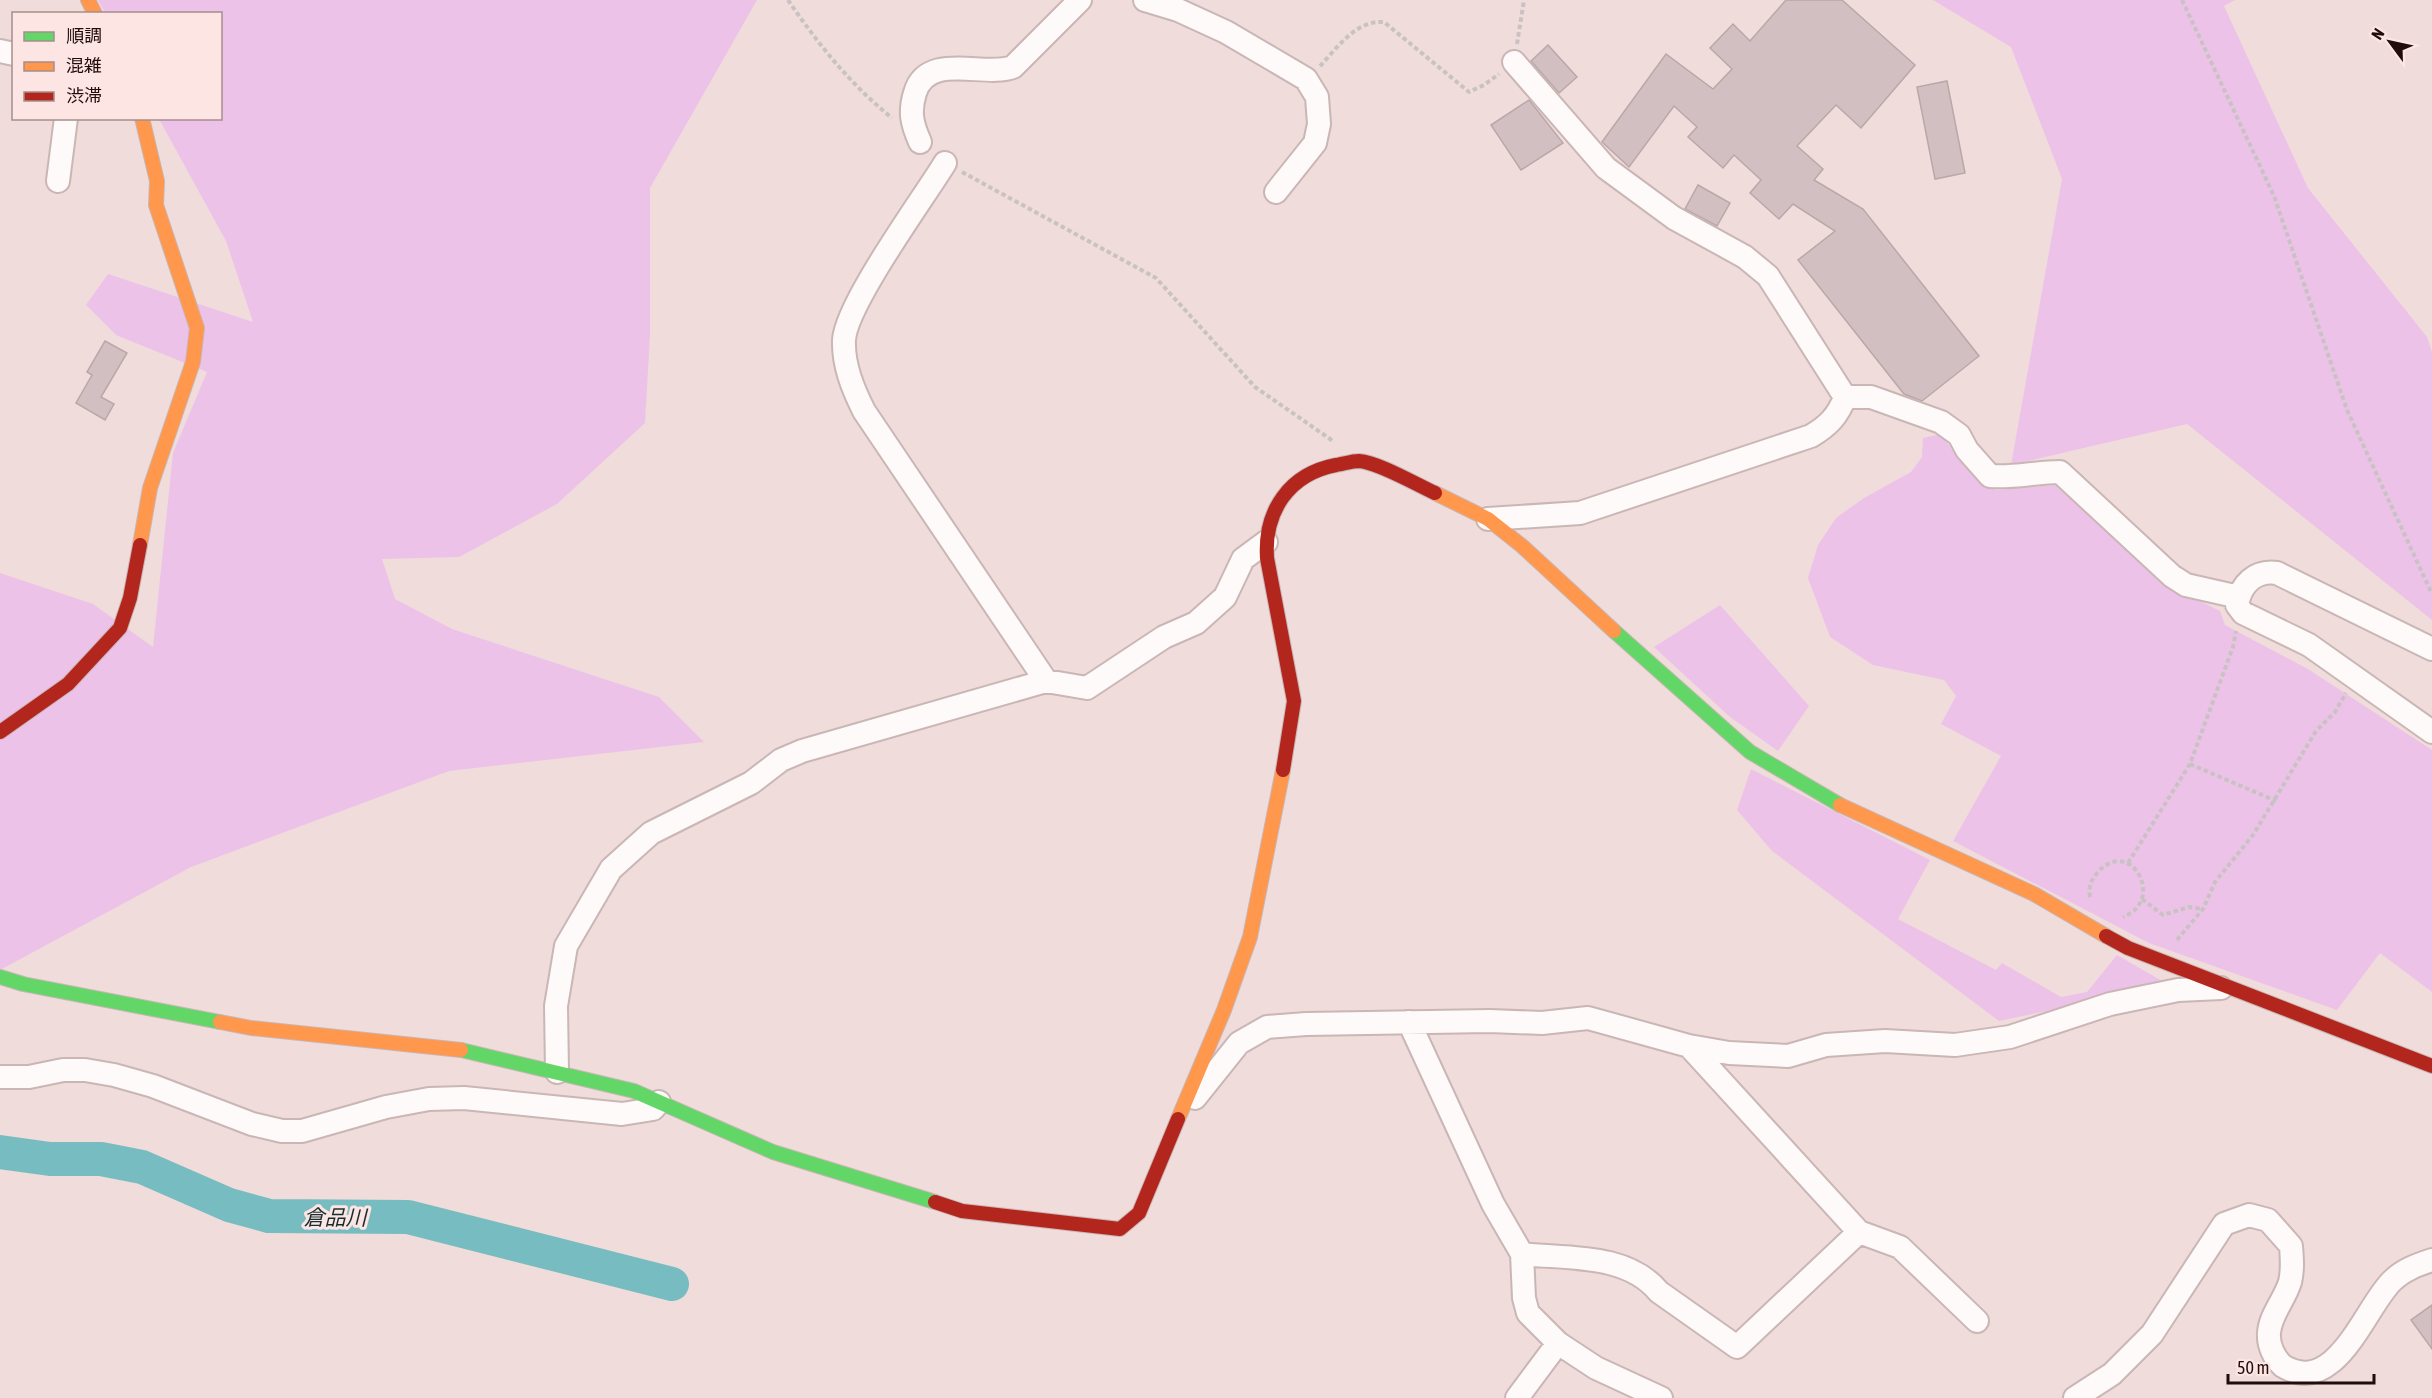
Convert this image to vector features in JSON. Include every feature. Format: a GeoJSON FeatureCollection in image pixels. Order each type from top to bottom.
{"type":"FeatureCollection","features":[{"type":"Feature","properties":{"kind":"street"},"geometry":{"type":"LineString","coordinates":[[920,142],[912,123],[910,109],[916,88],[925,77],[953,68],[1004,71],[1013,67],[1080,0]]}},
{"type":"Feature","properties":{"kind":"street"},"geometry":{"type":"LineString","coordinates":[[1145,0],[1178,10],[1226,32],[1306,79],[1317,97],[1319,124],[1315,143],[1276,192]]}},
{"type":"Feature","properties":{"kind":"street"},"geometry":{"type":"LineString","coordinates":[[1514,62],[1606,168],[1674,218],[1745,257],[1768,276],[1845,398]]}},
{"type":"Feature","properties":{"kind":"street"},"geometry":{"type":"LineString","coordinates":[[58,181],[66,120]]}},
{"type":"Feature","properties":{"kind":"street"},"geometry":{"type":"LineString","coordinates":[[0,732],[68,684],[120,628],[130,598],[150,488],[193,362],[197,328],[156,206],[157,181],[142,120]]}},
{"type":"Feature","properties":{"kind":"street"},"geometry":{"type":"LineString","coordinates":[[945,163],[870,280],[849,320],[844,339],[847,366],[853,388],[864,411],[1046,681]]}},
{"type":"Feature","properties":{"kind":"street"},"geometry":{"type":"LineString","coordinates":[[1845,398],[1871,397],[1941,422],[1959,435],[1967,450],[1990,476],[2009,478],[2027,472],[2060,472],[2172,576],[2186,585],[2241,605],[2309,645],[2432,732]]}},
{"type":"Feature","properties":{"kind":"street"},"geometry":{"type":"LineString","coordinates":[[1488,519],[1580,513],[1800,440],[1823,429],[1839,414],[1845,398]]}},
{"type":"Feature","properties":{"kind":"street"},"geometry":{"type":"LineString","coordinates":[[0,977],[23,984],[251,1028],[466,1050],[634,1091],[773,1152],[962,1211],[1120,1229],[1139,1213],[1224,1010],[1250,937],[1292,727],[1294,701],[1266,542],[1275,508],[1292,486],[1316,469],[1359,461],[1395,474],[1488,519],[1522,546],[1690,701],[1750,752],[1828,800],[2034,894],[2128,948],[2432,1066]]}},
{"type":"Feature","properties":{"kind":"street"},"geometry":{"type":"LineString","coordinates":[[557,1072],[556,1006],[566,946],[611,869],[651,833],[751,783],[781,760],[802,751],[1046,681],[1087,688],[1164,637],[1196,623],[1225,597],[1243,559],[1266,542]]}},
{"type":"Feature","properties":{"kind":"street"},"geometry":{"type":"LineString","coordinates":[[2241,605],[2246,582],[2258,574],[2277,573],[2432,650]]}},
{"type":"Feature","properties":{"kind":"street"},"geometry":{"type":"LineString","coordinates":[[1179,1118],[1239,1043],[1267,1027],[1409,1023],[1542,1023],[1588,1018],[1689,1046],[1729,1053],[1788,1056],[1826,1045],[1885,1041],[1955,1045],[2010,1037],[2121,1001],[2178,990],[2228,988]]}},
{"type":"Feature","properties":{"kind":"street"},"geometry":{"type":"LineString","coordinates":[[1409,1023],[1493,1204],[1522,1254],[1524,1298],[1528,1313],[1558,1343],[1596,1368],[1661,1398]]}},
{"type":"Feature","properties":{"kind":"street"},"geometry":{"type":"LineString","coordinates":[[1689,1046],[1859,1232],[1900,1247],[1977,1321]]}},
{"type":"Feature","properties":{"kind":"street"},"geometry":{"type":"LineString","coordinates":[[0,1077],[29,1077],[63,1070],[104,1074],[153,1086],[252,1124],[282,1131],[302,1131],[376,1110],[429,1099],[464,1098],[622,1114],[653,1109],[658,1102]]}},
{"type":"Feature","properties":{"kind":"street"},"geometry":{"type":"LineString","coordinates":[[2075,1398],[2112,1374],[2152,1334],[2224,1224],[2249,1215],[2268,1220],[2291,1246],[2290,1282],[2269,1333],[2274,1356],[2284,1367],[2297,1374],[2313,1377],[2336,1366],[2391,1282],[2411,1267],[2432,1260]]}},
{"type":"Feature","properties":{"kind":"street"},"geometry":{"type":"LineString","coordinates":[[1522,1254],[1620,1264],[1649,1280],[1659,1292],[1737,1347],[1859,1232]]}},
{"type":"Feature","properties":{"kind":"street"},"geometry":{"type":"LineString","coordinates":[[1517,1398],[1558,1343]]}},
{"type":"Feature","properties":{"kind":"path"},"geometry":{"type":"LineString","coordinates":[[788,0],[824,52],[870,100],[895,121]]}},
{"type":"Feature","properties":{"kind":"path"},"geometry":{"type":"LineString","coordinates":[[1306,79],[1355,30],[1372,21],[1384,22],[1469,92],[1484,85],[1514,62],[1524,0]]}},
{"type":"Feature","properties":{"kind":"path"},"geometry":{"type":"LineString","coordinates":[[2182,0],[2274,196],[2347,410],[2432,594]]}},
{"type":"Feature","properties":{"kind":"path"},"geometry":{"type":"LineString","coordinates":[[945,163],[1156,278],[1255,387],[1359,461]]}},
{"type":"Feature","properties":{"kind":"path"},"geometry":{"type":"LineString","coordinates":[[2128,863],[2190,764],[2233,647],[2241,605]]}},
{"type":"Feature","properties":{"kind":"path"},"geometry":{"type":"LineString","coordinates":[[2160,959],[2203,909],[2215,882],[2253,835],[2276,801],[2316,731],[2335,712],[2347,693],[2343,683]]}},
{"type":"Feature","properties":{"kind":"path"},"geometry":{"type":"LineString","coordinates":[[2190,764],[2276,801]]}},
{"type":"Feature","properties":{"kind":"path"},"geometry":{"type":"LineString","coordinates":[[2091,901],[2089,894],[2091,880],[2102,867],[2115,862],[2128,863],[2139,872],[2143,885],[2142,899],[2133,913],[2116,920],[2104,919],[2098,931]]}},
{"type":"Feature","properties":{"kind":"path"},"geometry":{"type":"LineString","coordinates":[[2142,899],[2163,915],[2189,907],[2203,909]]}},
{"type":"Feature","properties":{"kind":"shaded area"},"geometry":{"type":"Polygon","coordinates":[[[98,0],[757,0],[650,188],[650,335],[645,423],[557,504],[459,557],[382,559],[395,599],[452,629],[659,697],[704,742],[449,771],[191,867],[0,970],[0,573],[93,604],[153,647],[173,453],[207,372],[116,335],[86,305],[108,274],[253,322],[226,241],[160,120],[222,120],[222,12],[104,12],[98,0]]]}},
{"type":"Feature","properties":{"kind":"shaded area"},"geometry":{"type":"Polygon","coordinates":[[[1933,0],[2235,0],[2224,6],[2308,188],[2427,337],[2432,352],[2432,620],[2187,424],[2011,465],[2062,179],[2011,47],[1933,0]]]}},
{"type":"Feature","properties":{"kind":"shaded area"},"geometry":{"type":"Polygon","coordinates":[[[1940,434],[1976,479],[1996,490],[2055,485],[2161,582],[2220,611],[2225,625],[2308,669],[2432,750],[2432,992],[2380,953],[2337,1010],[2149,943],[1953,841],[2001,756],[1941,724],[1956,696],[1944,680],[1873,665],[1830,637],[1808,578],[1818,545],[1836,518],[1864,498],[1911,472],[1922,457],[1923,438],[1940,434]]]}},
{"type":"Feature","properties":{"kind":"shaded area"},"geometry":{"type":"Polygon","coordinates":[[[1720,605],[1809,706],[1778,751],[1730,717],[1654,647],[1720,605]]]}},
{"type":"Feature","properties":{"kind":"shaded area"},"geometry":{"type":"Polygon","coordinates":[[[1751,769],[1930,860],[1898,919],[1996,970],[2002,963],[2061,997],[2087,992],[2117,955],[2162,981],[2080,1004],[1999,1021],[1772,851],[1737,810],[1751,769]]]}},
{"type":"Feature","properties":{"kind":"building"},"geometry":{"type":"Polygon","coordinates":[[[1786,0],[1842,0],[1915,65],[1861,128],[1836,105],[1797,146],[1823,169],[1814,180],[1863,209],[1979,356],[1922,401],[1904,394],[1798,260],[1835,231],[1793,204],[1779,219],[1750,193],[1761,180],[1734,155],[1723,168],[1688,137],[1697,127],[1674,106],[1629,167],[1602,142],[1666,54],[1713,89],[1732,69],[1710,48],[1733,24],[1750,41],[1786,0]]]}},
{"type":"Feature","properties":{"kind":"building"},"geometry":{"type":"Polygon","coordinates":[[[1548,45],[1577,77],[1559,93],[1531,61],[1548,45]]]}},
{"type":"Feature","properties":{"kind":"building"},"geometry":{"type":"Polygon","coordinates":[[[1947,81],[1965,173],[1935,179],[1917,87],[1947,81]]]}},
{"type":"Feature","properties":{"kind":"building"},"geometry":{"type":"Polygon","coordinates":[[[1529,100],[1563,143],[1521,170],[1491,125],[1529,100]]]}},
{"type":"Feature","properties":{"kind":"building"},"geometry":{"type":"Polygon","coordinates":[[[1698,185],[1730,203],[1717,226],[1685,209],[1698,185]]]}},
{"type":"Feature","properties":{"kind":"building"},"geometry":{"type":"Polygon","coordinates":[[[105,341],[127,353],[101,397],[114,404],[105,420],[76,403],[92,375],[87,372],[105,341]]]}},
{"type":"Feature","properties":{"kind":"building"},"geometry":{"type":"Polygon","coordinates":[[[2432,1305],[2432,1349],[2411,1320],[2432,1305]]]}},
{"type":"Feature","properties":{"kind":"waterway","name":"倉品川"},"geometry":{"type":"LineString","coordinates":[[0,1152],[50,1159],[101,1159],[142,1167],[229,1205],[269,1216],[408,1217],[672,1284]]}},
{"type":"Feature","properties":{"kind":"traffic: fast"},"geometry":{"type":"LineString","coordinates":[[1614,631],[1750,752],[1840,805]]}},
{"type":"Feature","properties":{"kind":"traffic: fast"},"geometry":{"type":"LineString","coordinates":[[0,977],[23,984],[220,1022]]}},
{"type":"Feature","properties":{"kind":"traffic: fast"},"geometry":{"type":"LineString","coordinates":[[461,1050],[634,1091],[773,1152],[935,1202]]}},
{"type":"Feature","properties":{"kind":"traffic: slow"},"geometry":{"type":"LineString","coordinates":[[88,0],[94,12]]}},
{"type":"Feature","properties":{"kind":"traffic: slow"},"geometry":{"type":"LineString","coordinates":[[140,545],[150,488],[193,362],[197,328],[156,205],[157,181],[142,120]]}},
{"type":"Feature","properties":{"kind":"traffic: slow"},"geometry":{"type":"LineString","coordinates":[[1435,493],[1488,519],[1522,546],[1614,631]]}},
{"type":"Feature","properties":{"kind":"traffic: slow"},"geometry":{"type":"LineString","coordinates":[[1178,1119],[1224,1010],[1250,937],[1283,770]]}},
{"type":"Feature","properties":{"kind":"traffic: slow"},"geometry":{"type":"LineString","coordinates":[[1840,805],[2034,894],[2106,936]]}},
{"type":"Feature","properties":{"kind":"traffic: slow"},"geometry":{"type":"LineString","coordinates":[[220,1022],[251,1028],[461,1050]]}},
{"type":"Feature","properties":{"kind":"traffic: jam"},"geometry":{"type":"LineString","coordinates":[[1283,770],[1294,701],[1267,558],[1267,541],[1275,510],[1283,497],[1305,477],[1319,470],[1356,461],[1387,469],[1435,493]]}},
{"type":"Feature","properties":{"kind":"traffic: jam"},"geometry":{"type":"LineString","coordinates":[[0,732],[68,684],[120,628],[130,598],[140,545]]}},
{"type":"Feature","properties":{"kind":"traffic: jam"},"geometry":{"type":"LineString","coordinates":[[2106,936],[2128,948],[2432,1066]]}},
{"type":"Feature","properties":{"kind":"traffic: jam"},"geometry":{"type":"LineString","coordinates":[[935,1202],[962,1211],[1120,1229],[1139,1213],[1178,1119]]}}]}
